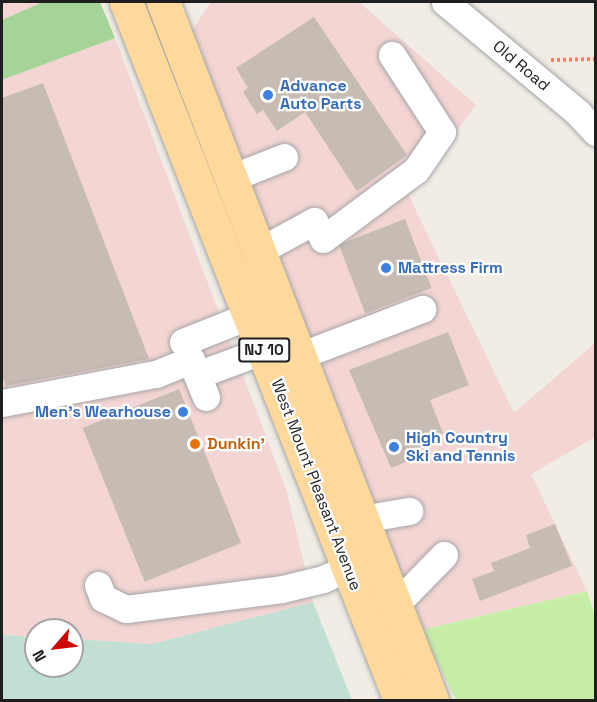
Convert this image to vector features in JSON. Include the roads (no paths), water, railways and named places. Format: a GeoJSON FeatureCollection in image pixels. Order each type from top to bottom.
{"type":"FeatureCollection","features":[{"type":"Feature","properties":{"kind":"main road","name":"West Mount Pleasant Avenue"},"geometry":{"type":"LineString","coordinates":[[126,2],[251,315],[400,700]]}},
{"type":"Feature","properties":{"kind":"main road","name":"West Mount Pleasant Avenue"},"geometry":{"type":"LineString","coordinates":[[163,2],[432,700]]}},
{"type":"Feature","properties":{"kind":"street","name":"Old Road"},"geometry":{"type":"LineString","coordinates":[[445,2],[578,112],[596,132]]}},
{"type":"Feature","properties":{"kind":"street"},"geometry":{"type":"LineString","coordinates":[[259,251],[315,221],[323,239],[416,170],[442,132],[392,55]]}},
{"type":"Feature","properties":{"kind":"street"},"geometry":{"type":"LineString","coordinates":[[231,178],[284,158]]}},
{"type":"Feature","properties":{"kind":"street"},"geometry":{"type":"LineString","coordinates":[[299,356],[422,309]]}},
{"type":"Feature","properties":{"kind":"street"},"geometry":{"type":"LineString","coordinates":[[183,342],[251,315]]}},
{"type":"Feature","properties":{"kind":"street"},"geometry":{"type":"LineString","coordinates":[[2,404],[156,374],[191,360],[202,386],[264,351]]}},
{"type":"Feature","properties":{"kind":"street"},"geometry":{"type":"LineString","coordinates":[[362,519],[409,511]]}},
{"type":"Feature","properties":{"kind":"street"},"geometry":{"type":"LineString","coordinates":[[395,605],[444,555]]}},
{"type":"Feature","properties":{"kind":"street"},"geometry":{"type":"LineString","coordinates":[[98,585],[103,598],[126,609],[282,589],[323,579],[348,568]]}},
{"type":"Feature","properties":{"kind":"place","name":"Advance Auto Parts"},"geometry":{"type":"Point","coordinates":[268,95]}},
{"type":"Feature","properties":{"kind":"place","name":"Mattress Firm"},"geometry":{"type":"Point","coordinates":[386,268]}},
{"type":"Feature","properties":{"kind":"place","name":"Men's Wearhouse"},"geometry":{"type":"Point","coordinates":[183,412]}},
{"type":"Feature","properties":{"kind":"place","name":"Dunkin'"},"geometry":{"type":"Point","coordinates":[195,444]}},
{"type":"Feature","properties":{"kind":"place","name":"High Country Ski and Tennis"},"geometry":{"type":"Point","coordinates":[394,447]}}]}
